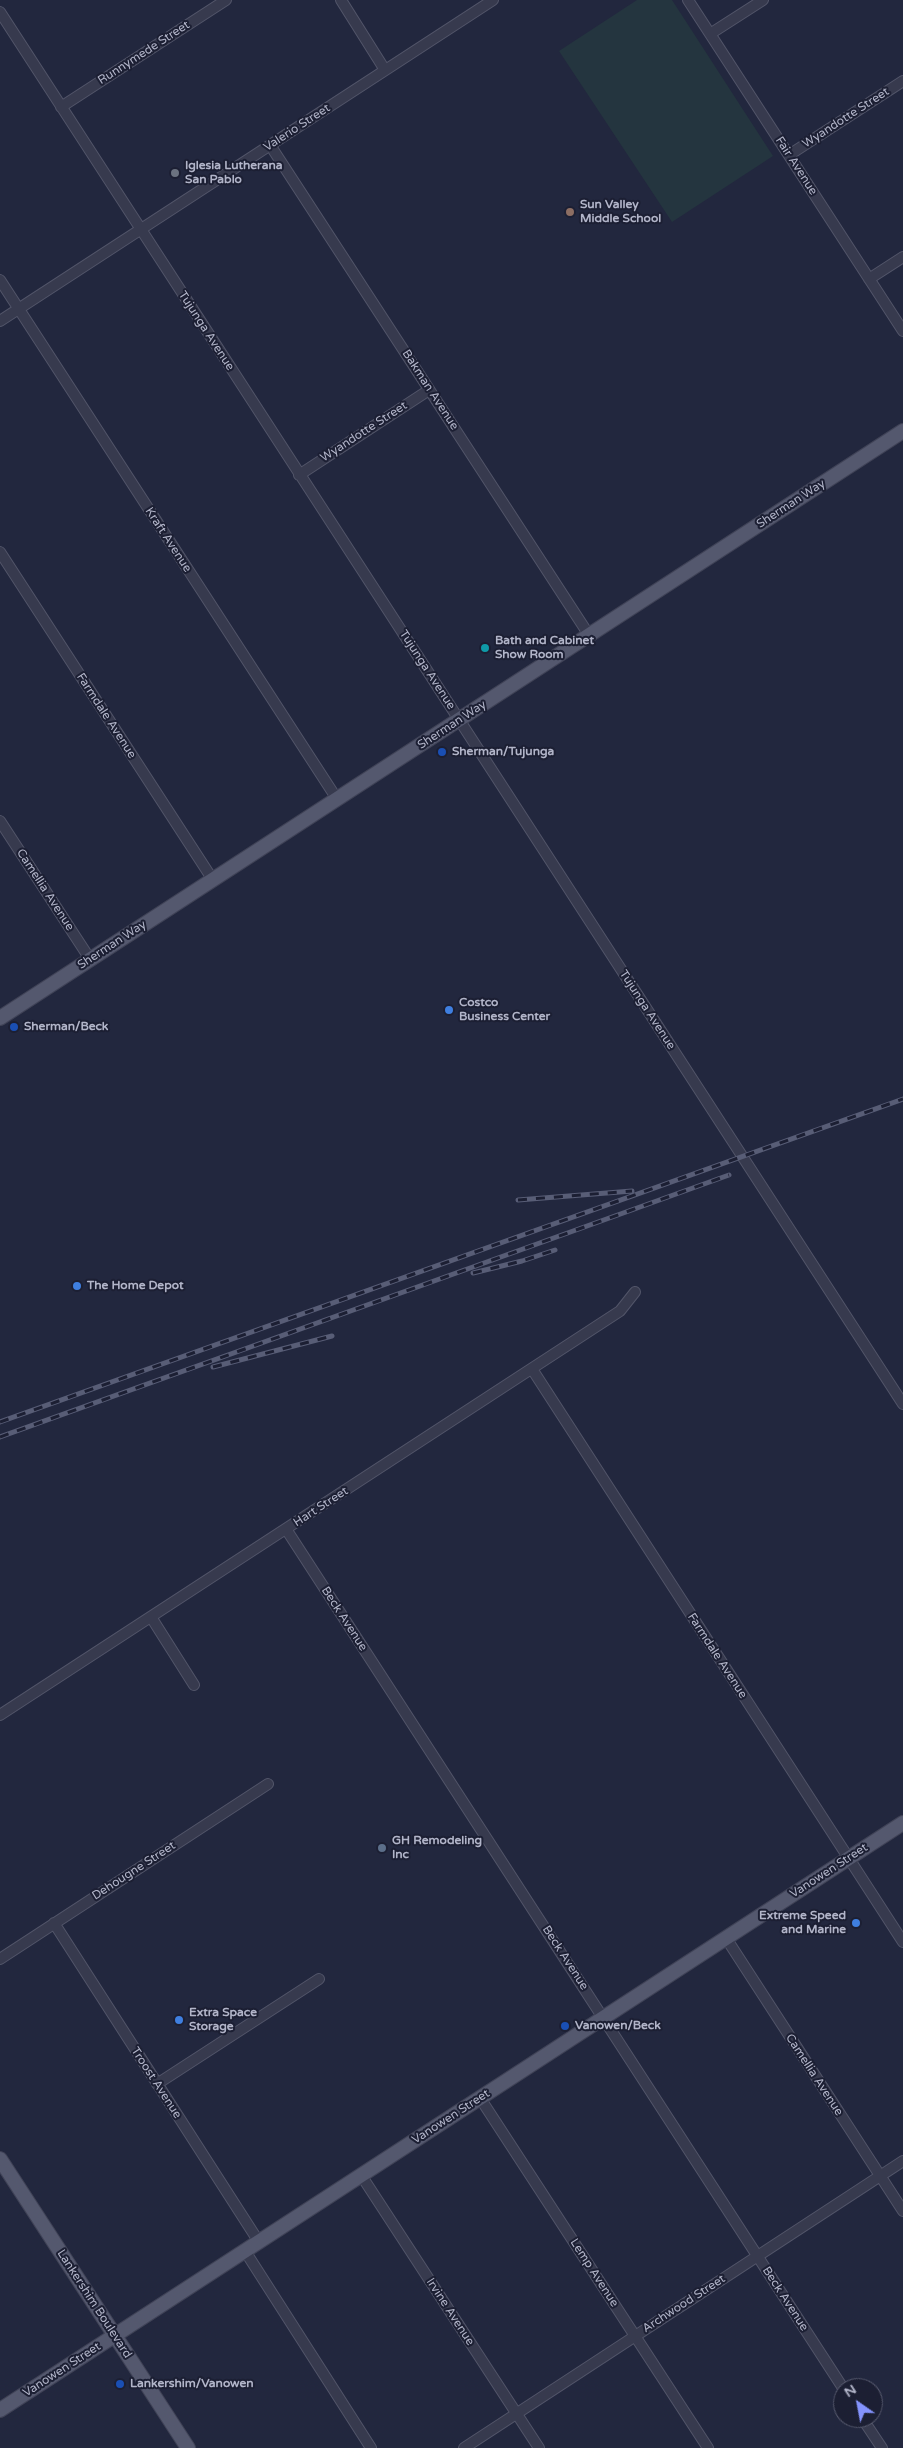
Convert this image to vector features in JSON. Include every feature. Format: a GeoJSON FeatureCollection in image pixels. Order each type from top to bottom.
{"type":"FeatureCollection","features":[{"type":"Feature","properties":{"kind":"main road","name":"Sherman Way"},"geometry":{"type":"LineString","coordinates":[[0,1018],[903,431]]}},
{"type":"Feature","properties":{"kind":"main road","name":"Vanowen Street"},"geometry":{"type":"LineString","coordinates":[[0,2410],[903,1823]]}},
{"type":"Feature","properties":{"kind":"main road","name":"Lankershim Boulevard"},"geometry":{"type":"LineString","coordinates":[[0,2159],[188,2448]]}},
{"type":"Feature","properties":{"kind":"street","name":"Runnymede Street"},"geometry":{"type":"LineString","coordinates":[[62,107],[226,0]]}},
{"type":"Feature","properties":{"kind":"street"},"geometry":{"type":"LineString","coordinates":[[340,0],[385,70]]}},
{"type":"Feature","properties":{"kind":"street","name":"Valerio Street"},"geometry":{"type":"LineString","coordinates":[[0,321],[494,0]]}},
{"type":"Feature","properties":{"kind":"street","name":"Fair Avenue"},"geometry":{"type":"LineString","coordinates":[[688,0],[903,332]]}},
{"type":"Feature","properties":{"kind":"street"},"geometry":{"type":"LineString","coordinates":[[710,34],[763,0]]}},
{"type":"Feature","properties":{"kind":"street","name":"Tujunga Avenue"},"geometry":{"type":"LineString","coordinates":[[0,12],[903,1404]]}},
{"type":"Feature","properties":{"kind":"street","name":"Wyandotte Street"},"geometry":{"type":"LineString","coordinates":[[789,155],[903,81]]}},
{"type":"Feature","properties":{"kind":"street","name":"Bakman Avenue"},"geometry":{"type":"LineString","coordinates":[[270,145],[589,635]]}},
{"type":"Feature","properties":{"kind":"street"},"geometry":{"type":"LineString","coordinates":[[869,279],[903,257]]}},
{"type":"Feature","properties":{"kind":"street","name":"Kraft Avenue"},"geometry":{"type":"LineString","coordinates":[[0,280],[337,800]]}},
{"type":"Feature","properties":{"kind":"street","name":"Wyandotte Street"},"geometry":{"type":"LineString","coordinates":[[299,475],[429,390]]}},
{"type":"Feature","properties":{"kind":"street","name":"Farmdale Avenue"},"geometry":{"type":"LineString","coordinates":[[0,552],[213,880]]}},
{"type":"Feature","properties":{"kind":"street","name":"Camellia Avenue"},"geometry":{"type":"LineString","coordinates":[[0,821],[90,959]]}},
{"type":"Feature","properties":{"kind":"street","name":"Hart Street"},"geometry":{"type":"LineString","coordinates":[[0,1715],[620,1311],[635,1292]]}},
{"type":"Feature","properties":{"kind":"street","name":"Farmdale Avenue"},"geometry":{"type":"LineString","coordinates":[[532,1369],[903,1942]]}},
{"type":"Feature","properties":{"kind":"street","name":"Beck Avenue"},"geometry":{"type":"LineString","coordinates":[[286,1529],[836,2378]]}},
{"type":"Feature","properties":{"kind":"street"},"geometry":{"type":"LineString","coordinates":[[151,1618],[194,1685]]}},
{"type":"Feature","properties":{"kind":"street","name":"Dehougne Street"},"geometry":{"type":"LineString","coordinates":[[0,1959],[268,1784]]}},
{"type":"Feature","properties":{"kind":"street","name":"Troost Avenue"},"geometry":{"type":"LineString","coordinates":[[54,1923],[259,2242]]}},
{"type":"Feature","properties":{"kind":"street","name":"Camellia Avenue"},"geometry":{"type":"LineString","coordinates":[[726,1938],[903,2211]]}},
{"type":"Feature","properties":{"kind":"street"},"geometry":{"type":"LineString","coordinates":[[157,2084],[319,1979]]}},
{"type":"Feature","properties":{"kind":"street","name":"Lemp Avenue"},"geometry":{"type":"LineString","coordinates":[[480,2098],[708,2448]]}},
{"type":"Feature","properties":{"kind":"street","name":"Archwood Street"},"geometry":{"type":"LineString","coordinates":[[464,2448],[903,2161]]}},
{"type":"Feature","properties":{"kind":"street","name":"Irvine Avenue"},"geometry":{"type":"LineString","coordinates":[[362,2175],[539,2448]]}},
{"type":"Feature","properties":{"kind":"street"},"geometry":{"type":"LineString","coordinates":[[244,2251],[371,2448]]}},
{"type":"Feature","properties":{"kind":"street"},"geometry":{"type":"LineString","coordinates":[[869,2428],[882,2448]]}},
{"type":"Feature","properties":{"kind":"shaded area"},"geometry":{"type":"Polygon","coordinates":[[[637,0],[672,0],[773,156],[672,222],[559,51],[637,0]]]}},
{"type":"Feature","properties":{"kind":"railway"},"geometry":{"type":"LineString","coordinates":[[0,1422],[903,1099]]}},
{"type":"Feature","properties":{"kind":"railway"},"geometry":{"type":"LineString","coordinates":[[0,1437],[729,1175]]}},
{"type":"Feature","properties":{"kind":"railway"},"geometry":{"type":"LineString","coordinates":[[518,1200],[632,1191]]}},
{"type":"Feature","properties":{"kind":"railway"},"geometry":{"type":"LineString","coordinates":[[473,1273],[522,1261],[555,1250]]}},
{"type":"Feature","properties":{"kind":"railway"},"geometry":{"type":"LineString","coordinates":[[213,1367],[332,1336]]}},
{"type":"Feature","properties":{"kind":"place","name":"Iglesia Lutherana San Pablo"},"geometry":{"type":"Point","coordinates":[175,173]}},
{"type":"Feature","properties":{"kind":"place","name":"Sun Valley Middle School"},"geometry":{"type":"Point","coordinates":[570,212]}},
{"type":"Feature","properties":{"kind":"place","name":"Bath and Cabinet Show Room"},"geometry":{"type":"Point","coordinates":[485,648]}},
{"type":"Feature","properties":{"kind":"place","name":"Sherman/Tujunga"},"geometry":{"type":"Point","coordinates":[442,752]}},
{"type":"Feature","properties":{"kind":"place","name":"Costco Business Center"},"geometry":{"type":"Point","coordinates":[449,1010]}},
{"type":"Feature","properties":{"kind":"place","name":"Sherman/Beck"},"geometry":{"type":"Point","coordinates":[14,1027]}},
{"type":"Feature","properties":{"kind":"place","name":"The Home Depot"},"geometry":{"type":"Point","coordinates":[77,1286]}},
{"type":"Feature","properties":{"kind":"place","name":"GH Remodeling Inc"},"geometry":{"type":"Point","coordinates":[382,1848]}},
{"type":"Feature","properties":{"kind":"place","name":"Extreme Speed and Marine"},"geometry":{"type":"Point","coordinates":[856,1923]}},
{"type":"Feature","properties":{"kind":"place","name":"Extra Space Storage"},"geometry":{"type":"Point","coordinates":[179,2020]}},
{"type":"Feature","properties":{"kind":"place","name":"Vanowen/Beck"},"geometry":{"type":"Point","coordinates":[565,2026]}},
{"type":"Feature","properties":{"kind":"place","name":"Lankershim/Vanowen"},"geometry":{"type":"Point","coordinates":[120,2384]}}]}
